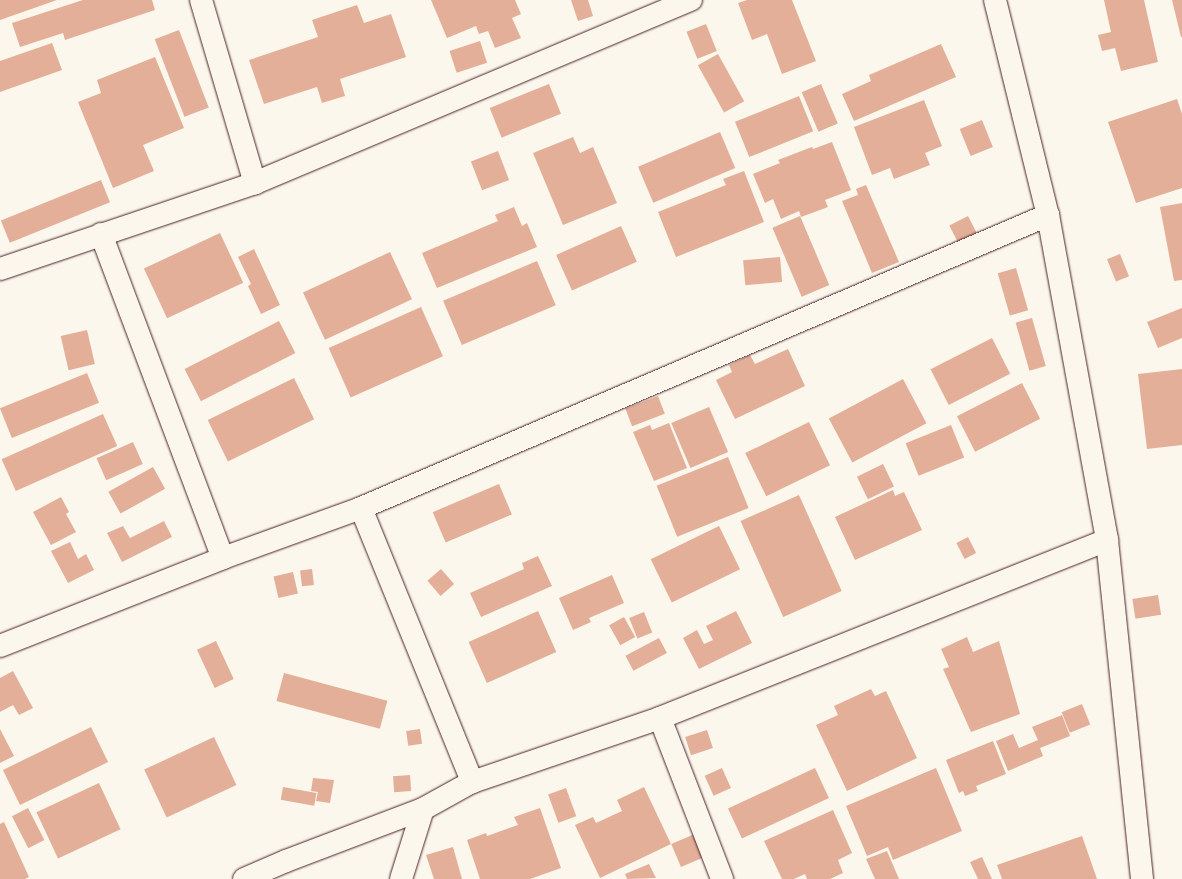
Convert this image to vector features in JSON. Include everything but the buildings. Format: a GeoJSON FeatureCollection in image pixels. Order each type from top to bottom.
{"type":"FeatureCollection","features":[{"type":"Feature","properties":{"kind":"street"},"geometry":{"type":"LineString","coordinates":[[201,0],[255,183]]}},
{"type":"Feature","properties":{"kind":"street"},"geometry":{"type":"LineString","coordinates":[[0,269],[255,183],[691,0]]}},
{"type":"Feature","properties":{"kind":"street"},"geometry":{"type":"LineString","coordinates":[[995,0],[1048,215],[1107,540],[1142,879]]}},
{"type":"Feature","properties":{"kind":"street"},"geometry":{"type":"LineString","coordinates":[[0,646],[223,558],[361,508],[1048,215]]}},
{"type":"Feature","properties":{"kind":"street"},"geometry":{"type":"LineString","coordinates":[[101,234],[223,558]]}},
{"type":"Feature","properties":{"kind":"street"},"geometry":{"type":"LineString","coordinates":[[361,508],[472,782]]}},
{"type":"Feature","properties":{"kind":"street"},"geometry":{"type":"LineString","coordinates":[[244,879],[286,861],[423,809],[472,782],[660,718],[1107,540]]}},
{"type":"Feature","properties":{"kind":"street"},"geometry":{"type":"LineString","coordinates":[[660,718],[722,879]]}},
{"type":"Feature","properties":{"kind":"street"},"geometry":{"type":"LineString","coordinates":[[401,879],[423,809]]}}]}
